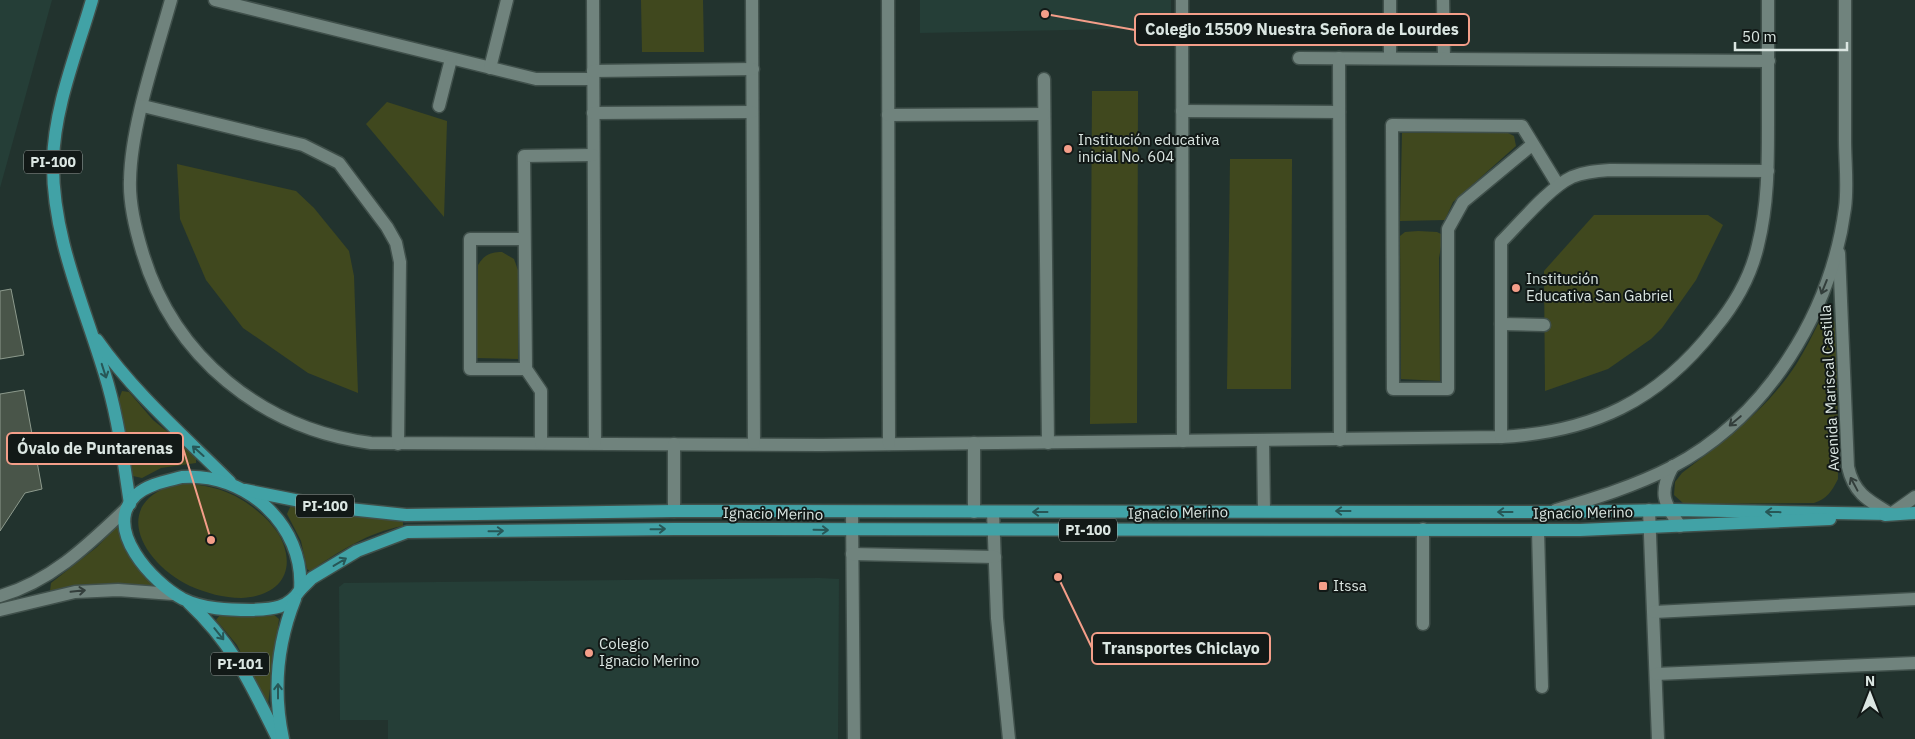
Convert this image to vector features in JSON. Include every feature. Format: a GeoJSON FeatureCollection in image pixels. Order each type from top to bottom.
{"type":"FeatureCollection","features":[{"type":"Feature","properties":{"kind":"main road","name":"PI-100"},"geometry":{"type":"LineString","coordinates":[[92,0],[59,114],[53,161],[64,247],[115,413],[129,506]]}},
{"type":"Feature","properties":{"kind":"main road","name":"PI-100"},"geometry":{"type":"LineString","coordinates":[[88,326],[130,382],[163,419],[233,485]]}},
{"type":"Feature","properties":{"kind":"main road","name":"PI-100"},"geometry":{"type":"LineString","coordinates":[[245,490],[273,514],[284,529],[299,560],[298,594],[280,608],[243,610],[205,606],[185,600],[173,594],[153,577],[133,551],[125,524],[129,506],[136,495],[148,488],[182,477],[206,477],[245,490],[330,507],[406,515],[674,511],[1550,512],[1669,510],[1915,513]]}},
{"type":"Feature","properties":{"kind":"main road","name":"Ignacio Merino"},"geometry":{"type":"LineString","coordinates":[[298,594],[312,578],[357,551],[407,532],[674,529],[852,531],[1538,530],[1650,528],[1818,520],[1891,514]]}},
{"type":"Feature","properties":{"kind":"main road","name":"PI-101"},"geometry":{"type":"LineString","coordinates":[[283,739],[278,708],[279,654],[284,626],[298,594]]}},
{"type":"Feature","properties":{"kind":"main road","name":"PI-101"},"geometry":{"type":"LineString","coordinates":[[185,600],[218,632],[232,650],[255,689],[278,739]]}},
{"type":"Feature","properties":{"kind":"street"},"geometry":{"type":"LineString","coordinates":[[171,0],[143,106],[132,156],[130,181],[131,206],[146,265],[168,314],[206,362],[230,385],[287,421],[347,440],[398,444],[1048,443],[1501,437],[1552,433],[1601,418],[1650,391],[1692,356],[1728,312],[1752,267],[1763,220],[1768,171],[1768,0]]}},
{"type":"Feature","properties":{"kind":"street"},"geometry":{"type":"LineString","coordinates":[[215,0],[536,79],[753,69]]}},
{"type":"Feature","properties":{"kind":"street"},"geometry":{"type":"LineString","coordinates":[[490,68],[507,0]]}},
{"type":"Feature","properties":{"kind":"street"},"geometry":{"type":"LineString","coordinates":[[593,0],[596,443]]}},
{"type":"Feature","properties":{"kind":"street"},"geometry":{"type":"LineString","coordinates":[[752,0],[754,443]]}},
{"type":"Feature","properties":{"kind":"street"},"geometry":{"type":"LineString","coordinates":[[888,0],[889,444]]}},
{"type":"Feature","properties":{"kind":"street"},"geometry":{"type":"LineString","coordinates":[[1182,0],[1183,441]]}},
{"type":"Feature","properties":{"kind":"street"},"geometry":{"type":"LineString","coordinates":[[1390,0],[1390,58]]}},
{"type":"Feature","properties":{"kind":"street"},"geometry":{"type":"LineString","coordinates":[[1443,0],[1444,58]]}},
{"type":"Feature","properties":{"kind":"street","name":"Avenida Mariscal Castilla"},"geometry":{"type":"LineString","coordinates":[[1550,512],[1626,488],[1673,466],[1698,450],[1745,412],[1777,376],[1792,355],[1821,294],[1838,241],[1846,207],[1845,0]]}},
{"type":"Feature","properties":{"kind":"street"},"geometry":{"type":"LineString","coordinates":[[1299,58],[1769,60]]}},
{"type":"Feature","properties":{"kind":"street"},"geometry":{"type":"LineString","coordinates":[[1339,58],[1340,440]]}},
{"type":"Feature","properties":{"kind":"street"},"geometry":{"type":"LineString","coordinates":[[439,106],[452,59]]}},
{"type":"Feature","properties":{"kind":"street"},"geometry":{"type":"LineString","coordinates":[[1044,80],[1048,443]]}},
{"type":"Feature","properties":{"kind":"street"},"geometry":{"type":"LineString","coordinates":[[143,106],[303,145],[339,163],[396,243],[400,262],[398,444]]}},
{"type":"Feature","properties":{"kind":"street"},"geometry":{"type":"LineString","coordinates":[[1182,111],[1339,112]]}},
{"type":"Feature","properties":{"kind":"street"},"geometry":{"type":"LineString","coordinates":[[593,113],[752,112]]}},
{"type":"Feature","properties":{"kind":"street"},"geometry":{"type":"LineString","coordinates":[[888,114],[1044,114]]}},
{"type":"Feature","properties":{"kind":"street"},"geometry":{"type":"LineString","coordinates":[[1533,144],[1463,202],[1448,229],[1448,389],[1393,389],[1392,125],[1522,126],[1533,144],[1558,185]]}},
{"type":"Feature","properties":{"kind":"street"},"geometry":{"type":"LineString","coordinates":[[540,443],[541,391],[526,370],[523,239],[524,156],[593,155]]}},
{"type":"Feature","properties":{"kind":"street"},"geometry":{"type":"LineString","coordinates":[[1501,437],[1501,242],[1558,185],[1586,172],[1610,170],[1768,171]]}},
{"type":"Feature","properties":{"kind":"street"},"geometry":{"type":"LineString","coordinates":[[523,239],[470,239],[470,369],[526,370]]}},
{"type":"Feature","properties":{"kind":"street","name":"Avenida Mariscal Castilla"},"geometry":{"type":"LineString","coordinates":[[1838,241],[1848,467],[1854,486],[1860,494],[1891,514]]}},
{"type":"Feature","properties":{"kind":"street"},"geometry":{"type":"LineString","coordinates":[[1501,324],[1544,325]]}},
{"type":"Feature","properties":{"kind":"street"},"geometry":{"type":"LineString","coordinates":[[1263,441],[1264,511]]}},
{"type":"Feature","properties":{"kind":"street"},"geometry":{"type":"LineString","coordinates":[[974,443],[974,512]]}},
{"type":"Feature","properties":{"kind":"street"},"geometry":{"type":"LineString","coordinates":[[674,444],[674,511]]}},
{"type":"Feature","properties":{"kind":"street"},"geometry":{"type":"LineString","coordinates":[[1673,466],[1665,481],[1663,494],[1669,510],[1680,526]]}},
{"type":"Feature","properties":{"kind":"street"},"geometry":{"type":"LineString","coordinates":[[1891,514],[1915,497]]}},
{"type":"Feature","properties":{"kind":"street"},"geometry":{"type":"LineString","coordinates":[[0,596],[14,592],[50,575],[95,539],[129,506]]}},
{"type":"Feature","properties":{"kind":"street"},"geometry":{"type":"LineString","coordinates":[[1649,510],[1658,739]]}},
{"type":"Feature","properties":{"kind":"street"},"geometry":{"type":"LineString","coordinates":[[852,512],[854,739]]}},
{"type":"Feature","properties":{"kind":"street"},"geometry":{"type":"LineString","coordinates":[[993,512],[1000,662],[1009,739]]}},
{"type":"Feature","properties":{"kind":"street"},"geometry":{"type":"LineString","coordinates":[[1423,529],[1423,624]]}},
{"type":"Feature","properties":{"kind":"street"},"geometry":{"type":"LineString","coordinates":[[1538,530],[1542,687]]}},
{"type":"Feature","properties":{"kind":"street"},"geometry":{"type":"LineString","coordinates":[[852,554],[995,557]]}},
{"type":"Feature","properties":{"kind":"street"},"geometry":{"type":"LineString","coordinates":[[0,610],[61,594],[82,591],[118,590],[173,594]]}},
{"type":"Feature","properties":{"kind":"street"},"geometry":{"type":"LineString","coordinates":[[1654,612],[1915,599]]}},
{"type":"Feature","properties":{"kind":"street"},"geometry":{"type":"LineString","coordinates":[[1656,674],[1915,663]]}},
{"type":"Feature","properties":{"kind":"shaded area"},"geometry":{"type":"Polygon","coordinates":[[[0,0],[52,0],[0,188],[0,0]]]}},
{"type":"Feature","properties":{"kind":"shaded area"},"geometry":{"type":"Polygon","coordinates":[[[920,0],[1171,0],[1171,28],[920,33],[920,0]]]}},
{"type":"Feature","properties":{"kind":"shaded area","name":"Colegio Ignacio Merino"},"geometry":{"type":"Polygon","coordinates":[[[839,579],[838,739],[388,739],[388,720],[340,720],[339,587],[344,583],[839,579]]]}},
{"type":"Feature","properties":{"kind":"green space"},"geometry":{"type":"Polygon","coordinates":[[[641,0],[703,0],[704,52],[642,52],[641,0]]]}},
{"type":"Feature","properties":{"kind":"green space"},"geometry":{"type":"Polygon","coordinates":[[[1092,91],[1138,91],[1137,423],[1090,424],[1092,91]]]}},
{"type":"Feature","properties":{"kind":"green space"},"geometry":{"type":"Polygon","coordinates":[[[387,102],[447,121],[444,217],[366,124],[387,102]]]}},
{"type":"Feature","properties":{"kind":"green space"},"geometry":{"type":"Polygon","coordinates":[[[1506,132],[1514,136],[1516,146],[1453,202],[1445,220],[1400,221],[1402,133],[1506,132]]]}},
{"type":"Feature","properties":{"kind":"green space"},"geometry":{"type":"Polygon","coordinates":[[[1230,159],[1292,159],[1291,389],[1227,389],[1230,159]]]}},
{"type":"Feature","properties":{"kind":"green space"},"geometry":{"type":"Polygon","coordinates":[[[177,164],[296,191],[314,208],[349,251],[354,276],[358,393],[308,373],[243,328],[206,280],[180,219],[177,164]]]}},
{"type":"Feature","properties":{"kind":"green space"},"geometry":{"type":"Polygon","coordinates":[[[1594,215],[1708,215],[1723,225],[1696,280],[1662,328],[1651,339],[1608,369],[1545,391],[1544,271],[1594,215]]]}},
{"type":"Feature","properties":{"kind":"green space"},"geometry":{"type":"Polygon","coordinates":[[[1405,232],[1437,232],[1443,235],[1439,258],[1440,381],[1401,379],[1400,236],[1405,232]]]}},
{"type":"Feature","properties":{"kind":"green space"},"geometry":{"type":"Polygon","coordinates":[[[502,252],[514,259],[519,273],[518,359],[476,358],[478,265],[488,255],[502,252]]]}},
{"type":"Feature","properties":{"kind":"green space"},"geometry":{"type":"Polygon","coordinates":[[[1831,318],[1836,323],[1837,333],[1838,479],[1831,491],[1826,497],[1814,503],[1684,504],[1674,495],[1675,482],[1682,473],[1759,410],[1797,363],[1819,322],[1823,319],[1831,318]]]}},
{"type":"Feature","properties":{"kind":"green space"},"geometry":{"type":"Polygon","coordinates":[[[122,391],[129,392],[153,420],[196,455],[196,463],[161,468],[142,478],[133,476],[119,399],[122,391]]]}},
{"type":"Feature","properties":{"kind":"green space"},"geometry":{"type":"Polygon","coordinates":[[[180,483],[204,486],[227,492],[248,504],[266,518],[280,537],[286,555],[287,566],[279,583],[263,594],[253,597],[235,598],[222,596],[190,586],[173,576],[158,563],[146,548],[140,533],[139,517],[144,503],[158,492],[180,483]]]}},
{"type":"Feature","properties":{"kind":"green space"},"geometry":{"type":"Polygon","coordinates":[[[291,505],[340,515],[403,520],[403,526],[366,538],[310,571],[307,569],[301,541],[287,514],[291,505]]]}},
{"type":"Feature","properties":{"kind":"green space"},"geometry":{"type":"Polygon","coordinates":[[[119,524],[156,585],[155,588],[50,591],[51,583],[97,547],[119,524]]]}},
{"type":"Feature","properties":{"kind":"green space"},"geometry":{"type":"Polygon","coordinates":[[[273,614],[279,619],[268,704],[265,703],[237,645],[216,620],[220,615],[248,617],[273,614]]]}},
{"type":"Feature","properties":{"kind":"building"},"geometry":{"type":"Polygon","coordinates":[[[11,289],[24,355],[0,359],[0,291],[11,289]]]}},
{"type":"Feature","properties":{"kind":"building"},"geometry":{"type":"Polygon","coordinates":[[[24,390],[42,489],[25,493],[0,531],[0,394],[24,390]]]}},
{"type":"Feature","properties":{"kind":"place","name":"Colegio 15509 Nuestra Señora de Lourdes"},"geometry":{"type":"Point","coordinates":[1045,14]}},
{"type":"Feature","properties":{"kind":"place","name":"Institución educativa inicial No. 604"},"geometry":{"type":"Point","coordinates":[1068,149]}},
{"type":"Feature","properties":{"kind":"place","name":"Institución Educativa San Gabriel"},"geometry":{"type":"Point","coordinates":[1516,288]}},
{"type":"Feature","properties":{"kind":"place","name":"Óvalo de Puntarenas"},"geometry":{"type":"Point","coordinates":[211,540]}},
{"type":"Feature","properties":{"kind":"place","name":"Transportes Chiclayo"},"geometry":{"type":"Point","coordinates":[1058,577]}},
{"type":"Feature","properties":{"kind":"place","name":"Itssa"},"geometry":{"type":"Point","coordinates":[1323,586]}},
{"type":"Feature","properties":{"kind":"place","name":"Colegio Ignacio Merino"},"geometry":{"type":"Point","coordinates":[589,653]}}]}
